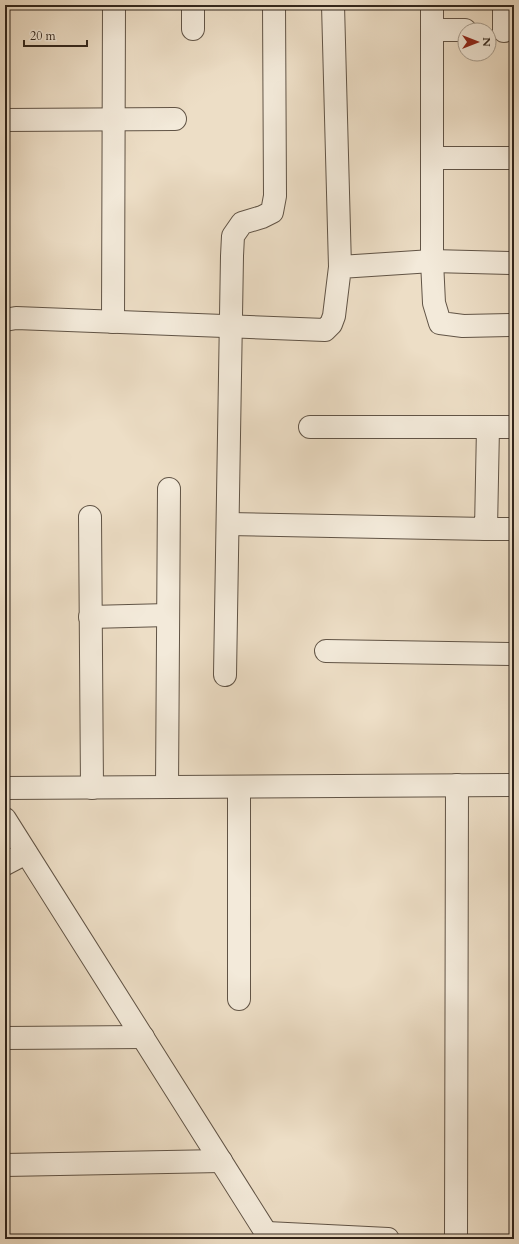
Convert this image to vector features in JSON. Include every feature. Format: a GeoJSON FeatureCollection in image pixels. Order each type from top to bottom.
{"type":"FeatureCollection","features":[{"type":"Feature","properties":{"kind":"street"},"geometry":{"type":"LineString","coordinates":[[113,322],[114,5]]}},
{"type":"Feature","properties":{"kind":"street"},"geometry":{"type":"LineString","coordinates":[[193,5],[193,29]]}},
{"type":"Feature","properties":{"kind":"street"},"geometry":{"type":"LineString","coordinates":[[225,675],[233,236],[242,223],[262,217],[272,212],[275,196],[274,5]]}},
{"type":"Feature","properties":{"kind":"street"},"geometry":{"type":"LineString","coordinates":[[5,320],[16,318],[325,330],[331,324],[334,316],[340,268],[333,5]]}},
{"type":"Feature","properties":{"kind":"street"},"geometry":{"type":"LineString","coordinates":[[432,5],[432,261],[434,303],[440,323],[463,326],[514,325]]}},
{"type":"Feature","properties":{"kind":"street"},"geometry":{"type":"LineString","coordinates":[[502,31],[504,5]]}},
{"type":"Feature","properties":{"kind":"street"},"geometry":{"type":"LineString","coordinates":[[432,30],[457,30]]}},
{"type":"Feature","properties":{"kind":"street"},"geometry":{"type":"LineString","coordinates":[[5,120],[175,119]]}},
{"type":"Feature","properties":{"kind":"street"},"geometry":{"type":"LineString","coordinates":[[432,158],[514,158]]}},
{"type":"Feature","properties":{"kind":"street"},"geometry":{"type":"LineString","coordinates":[[340,268],[432,261],[514,263]]}},
{"type":"Feature","properties":{"kind":"street"},"geometry":{"type":"LineString","coordinates":[[310,427],[514,427]]}},
{"type":"Feature","properties":{"kind":"street"},"geometry":{"type":"LineString","coordinates":[[486,529],[488,427]]}},
{"type":"Feature","properties":{"kind":"street"},"geometry":{"type":"LineString","coordinates":[[167,787],[169,489]]}},
{"type":"Feature","properties":{"kind":"street"},"geometry":{"type":"LineString","coordinates":[[90,517],[92,788]]}},
{"type":"Feature","properties":{"kind":"street"},"geometry":{"type":"LineString","coordinates":[[228,524],[514,529]]}},
{"type":"Feature","properties":{"kind":"street"},"geometry":{"type":"LineString","coordinates":[[90,617],[168,615]]}},
{"type":"Feature","properties":{"kind":"street"},"geometry":{"type":"LineString","coordinates":[[326,651],[514,654]]}},
{"type":"Feature","properties":{"kind":"street"},"geometry":{"type":"LineString","coordinates":[[456,1239],[457,785]]}},
{"type":"Feature","properties":{"kind":"street"},"geometry":{"type":"LineString","coordinates":[[5,788],[514,785]]}},
{"type":"Feature","properties":{"kind":"street"},"geometry":{"type":"LineString","coordinates":[[239,787],[239,1000]]}},
{"type":"Feature","properties":{"kind":"street"},"geometry":{"type":"LineString","coordinates":[[5,819],[268,1236],[388,1239]]}},
{"type":"Feature","properties":{"kind":"street"},"geometry":{"type":"LineString","coordinates":[[5,864],[26,853]]}},
{"type":"Feature","properties":{"kind":"street"},"geometry":{"type":"LineString","coordinates":[[5,1038],[143,1037]]}},
{"type":"Feature","properties":{"kind":"street"},"geometry":{"type":"LineString","coordinates":[[5,1165],[221,1160]]}}]}
